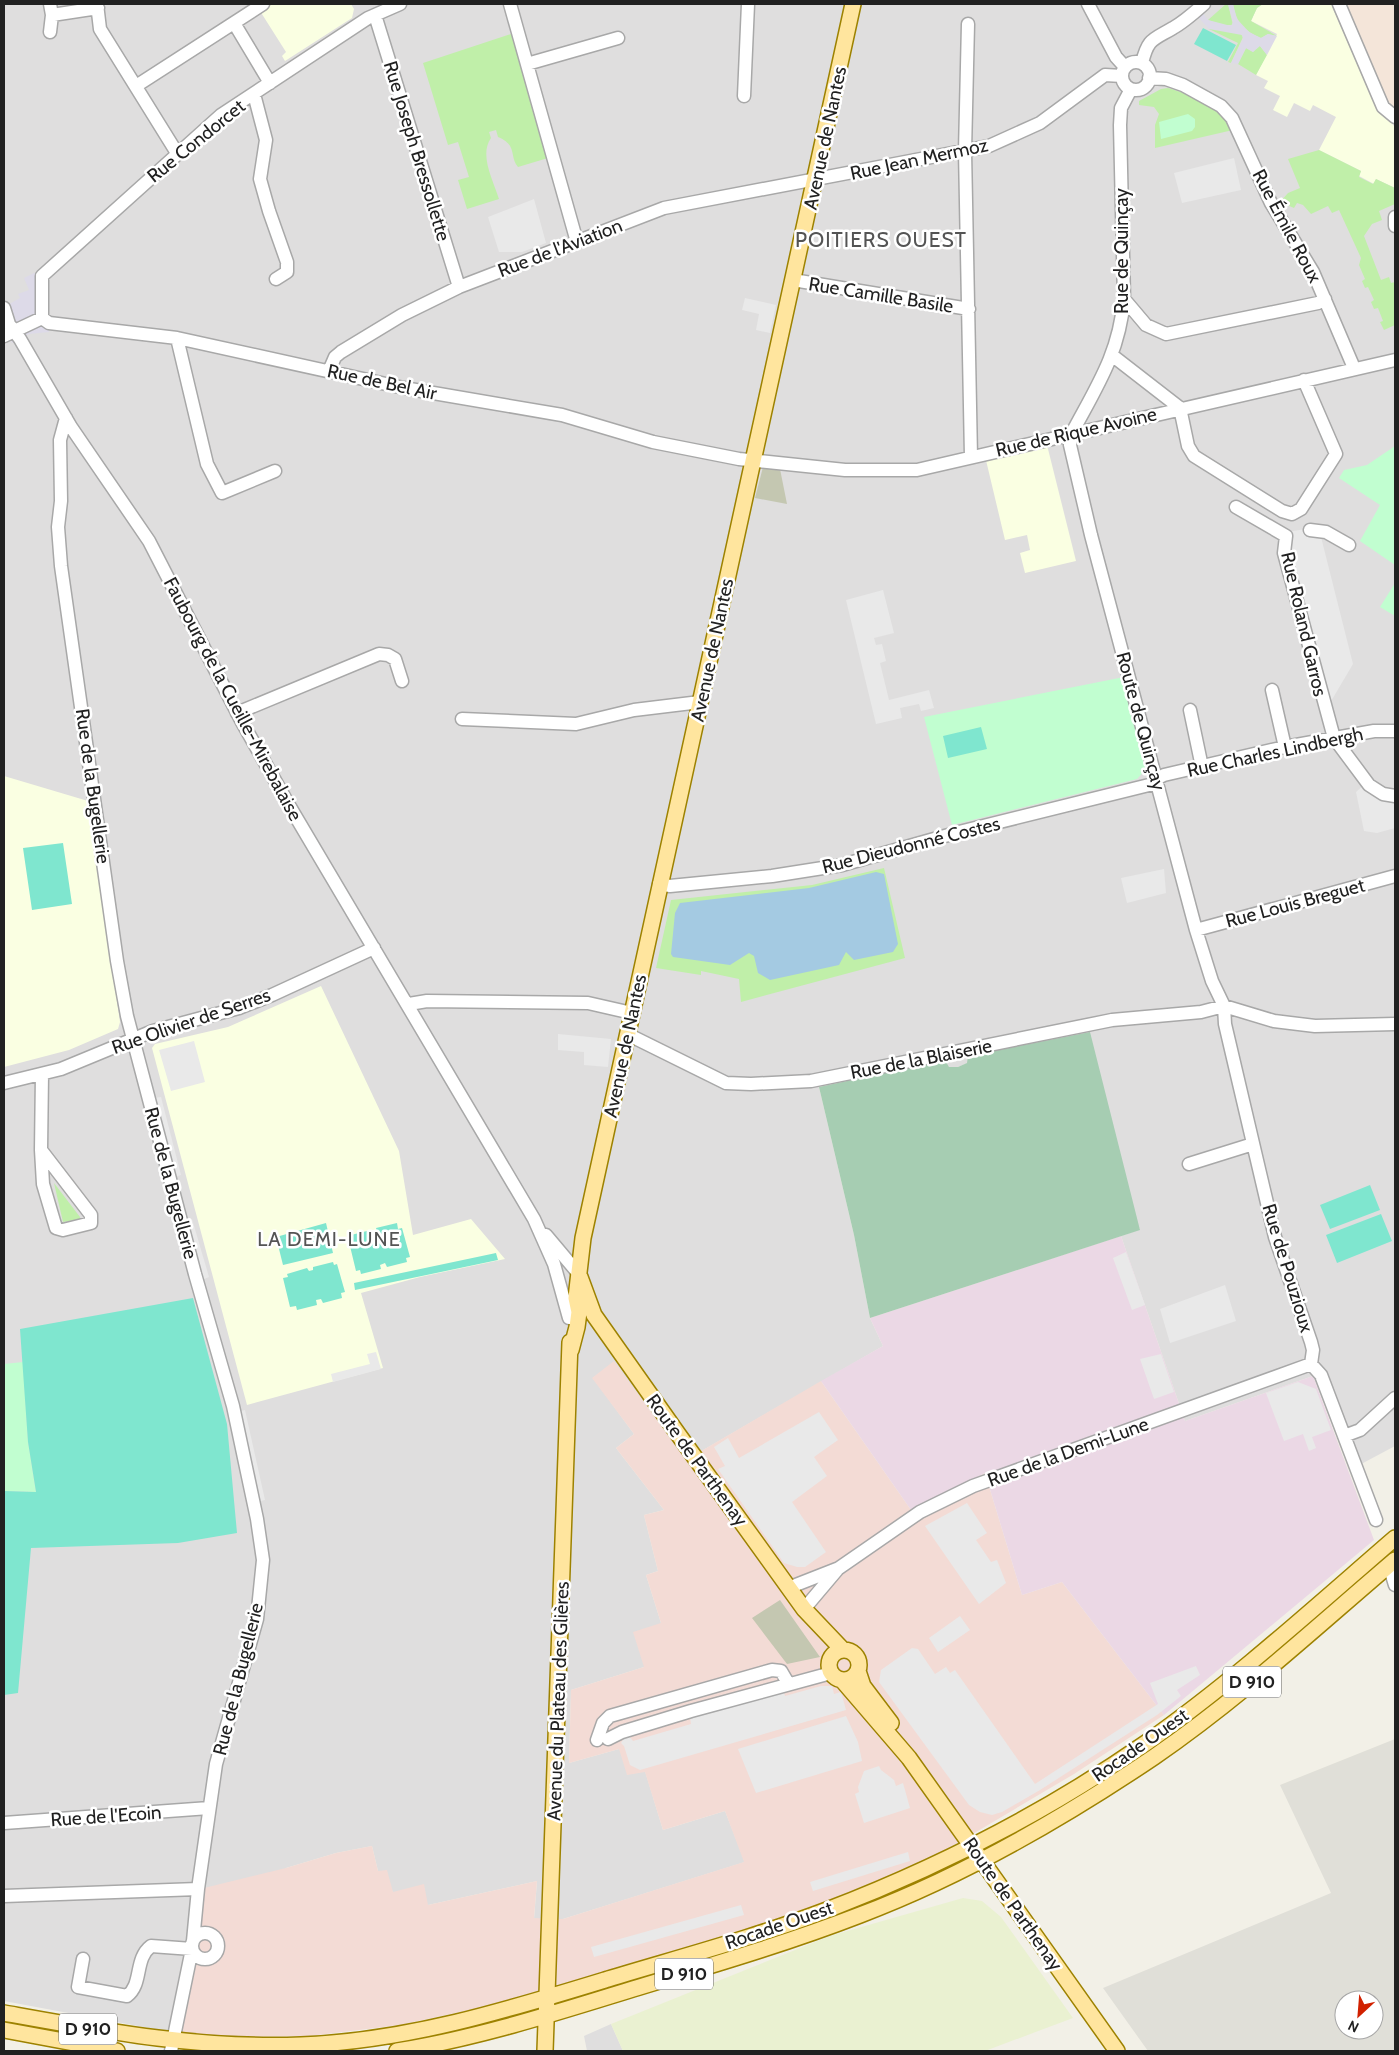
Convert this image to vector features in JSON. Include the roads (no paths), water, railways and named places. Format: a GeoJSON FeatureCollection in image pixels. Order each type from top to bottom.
{"type":"FeatureCollection","features":[{"type":"Feature","properties":{"kind":"main road","name":"Avenue de Nantes"},"geometry":{"type":"LineString","coordinates":[[576,1298],[583,1238],[853,4]]}},
{"type":"Feature","properties":{"kind":"main road","name":"Route de Parthenay"},"geometry":{"type":"LineString","coordinates":[[578,1273],[592,1311],[788,1588],[804,1609],[842,1649]]}},
{"type":"Feature","properties":{"kind":"main road","name":"Route de Parthenay"},"geometry":{"type":"LineString","coordinates":[[576,1298],[592,1311]]}},
{"type":"Feature","properties":{"kind":"main road","name":"Avenue du Plateau des Glières"},"geometry":{"type":"LineString","coordinates":[[572,1350],[568,1329],[569,1318],[576,1298]]}},
{"type":"Feature","properties":{"kind":"main road","name":"Avenue du Plateau des Glières"},"geometry":{"type":"LineString","coordinates":[[544,2051],[572,1350],[578,1327],[576,1298]]}},
{"type":"Feature","properties":{"kind":"main road","name":"Rocade Ouest"},"geometry":{"type":"LineString","coordinates":[[4,2013],[121,2034],[172,2046],[263,2046],[358,2040],[441,2026],[546,1998],[734,1942],[820,1912],[972,1846],[1086,1782],[1155,1736],[1254,1659],[1395,1538]]}},
{"type":"Feature","properties":{"kind":"main road","name":"Rocade Ouest"},"geometry":{"type":"LineString","coordinates":[[982,1859],[1074,1807],[1170,1746],[1239,1693],[1392,1562]]}},
{"type":"Feature","properties":{"kind":"main road","name":"Route de Parthenay"},"geometry":{"type":"LineString","coordinates":[[804,1609],[834,1670],[909,1758],[1117,2051]]}},
{"type":"Feature","properties":{"kind":"main road"},"geometry":{"type":"LineString","coordinates":[[842,1649],[856,1655],[859,1661],[858,1671],[851,1678],[834,1670],[836,1652],[842,1649]]}},
{"type":"Feature","properties":{"kind":"main road","name":"Route de Parthenay"},"geometry":{"type":"LineString","coordinates":[[858,1671],[864,1686],[902,1738],[909,1758]]}},
{"type":"Feature","properties":{"kind":"main road","name":"D 910"},"geometry":{"type":"LineString","coordinates":[[397,2051],[457,2040],[545,2016],[798,1937],[861,1915],[982,1859]]}},
{"type":"Feature","properties":{"kind":"main road","name":"D 910"},"geometry":{"type":"LineString","coordinates":[[4,2030],[117,2051]]}},
{"type":"Feature","properties":{"kind":"street"},"geometry":{"type":"LineString","coordinates":[[136,86],[263,4]]}},
{"type":"Feature","properties":{"kind":"street","name":"Rue Condorcet"},"geometry":{"type":"LineString","coordinates":[[46,320],[42,276],[177,153],[221,116],[270,83],[375,15],[400,4]]}},
{"type":"Feature","properties":{"kind":"street"},"geometry":{"type":"LineString","coordinates":[[510,4],[577,242]]}},
{"type":"Feature","properties":{"kind":"street"},"geometry":{"type":"LineString","coordinates":[[744,96],[748,4]]}},
{"type":"Feature","properties":{"kind":"street"},"geometry":{"type":"LineString","coordinates":[[1088,4],[1124,71],[1126,85],[1131,88],[1141,88],[1149,78],[1148,71],[1142,64],[1131,63],[1124,71]]}},
{"type":"Feature","properties":{"kind":"street"},"geometry":{"type":"LineString","coordinates":[[1142,64],[1146,50],[1152,40],[1173,28],[1204,4]]}},
{"type":"Feature","properties":{"kind":"street"},"geometry":{"type":"LineString","coordinates":[[1339,4],[1383,107],[1395,117]]}},
{"type":"Feature","properties":{"kind":"street"},"geometry":{"type":"LineString","coordinates":[[50,32],[51,9],[98,6],[100,29],[177,153]]}},
{"type":"Feature","properties":{"kind":"street","name":"Rue Joseph Bressollette"},"geometry":{"type":"LineString","coordinates":[[375,15],[459,288]]}},
{"type":"Feature","properties":{"kind":"street"},"geometry":{"type":"LineString","coordinates":[[234,22],[270,83]]}},
{"type":"Feature","properties":{"kind":"street"},"geometry":{"type":"LineString","coordinates":[[968,24],[965,151],[971,457]]}},
{"type":"Feature","properties":{"kind":"street"},"geometry":{"type":"LineString","coordinates":[[527,64],[618,38]]}},
{"type":"Feature","properties":{"kind":"street","name":"Rue Jean Mermoz"},"geometry":{"type":"LineString","coordinates":[[816,179],[990,146],[1040,123],[1105,75],[1124,71]]}},
{"type":"Feature","properties":{"kind":"street","name":"Rue Émile Roux"},"geometry":{"type":"LineString","coordinates":[[1149,78],[1166,79],[1183,85],[1221,106],[1232,118],[1263,188],[1313,272],[1354,368]]}},
{"type":"Feature","properties":{"kind":"street","name":"Rue de Quinçay"},"geometry":{"type":"LineString","coordinates":[[1072,434],[1113,356],[1122,322],[1124,299],[1120,125],[1121,108],[1131,88]]}},
{"type":"Feature","properties":{"kind":"street"},"geometry":{"type":"LineString","coordinates":[[254,94],[266,140],[260,180],[287,262],[288,272],[276,279]]}},
{"type":"Feature","properties":{"kind":"street","name":"Rue de l'Aviation"},"geometry":{"type":"LineString","coordinates":[[328,371],[335,357],[341,352],[402,315],[459,288],[664,208],[816,179]]}},
{"type":"Feature","properties":{"kind":"street"},"geometry":{"type":"LineString","coordinates":[[1395,217],[1395,226]]}},
{"type":"Feature","properties":{"kind":"street","name":"Rue Camille Basile"},"geometry":{"type":"LineString","coordinates":[[793,280],[969,309]]}},
{"type":"Feature","properties":{"kind":"street"},"geometry":{"type":"LineString","coordinates":[[1124,299],[1146,325],[1166,334],[1318,303],[1325,299]]}},
{"type":"Feature","properties":{"kind":"street","name":"Faubourg de la Cueille-Mirebalaise"},"geometry":{"type":"LineString","coordinates":[[4,308],[8,334],[20,339],[88,453],[149,541],[237,713],[300,825],[409,1004]]}},
{"type":"Feature","properties":{"kind":"street"},"geometry":{"type":"LineString","coordinates":[[8,334],[46,320]]}},
{"type":"Feature","properties":{"kind":"street","name":"Rue de Bel Air"},"geometry":{"type":"LineString","coordinates":[[46,320],[177,338],[404,388],[562,415],[653,442],[739,459],[753,459]]}},
{"type":"Feature","properties":{"kind":"street"},"geometry":{"type":"LineString","coordinates":[[177,338],[206,464],[222,493],[274,471]]}},
{"type":"Feature","properties":{"kind":"street"},"geometry":{"type":"LineString","coordinates":[[1113,356],[1180,408],[1188,446],[1194,456],[1282,511],[1292,514],[1301,508],[1336,454],[1304,380]]}},
{"type":"Feature","properties":{"kind":"street","name":"Rue de Rique Avoine"},"geometry":{"type":"LineString","coordinates":[[753,459],[845,470],[917,470],[1395,360]]}},
{"type":"Feature","properties":{"kind":"street","name":"Rue de la Bugellerie"},"geometry":{"type":"LineString","coordinates":[[66,418],[60,440],[61,501],[58,527],[61,566],[117,961],[133,1039],[195,1274],[233,1406],[257,1519],[263,1560],[257,1619],[216,1764],[198,1889],[195,1949],[187,1974],[172,2046]]}},
{"type":"Feature","properties":{"kind":"street","name":"Route de Quinçay"},"geometry":{"type":"LineString","coordinates":[[1072,434],[1070,445],[1091,535],[1196,930],[1212,980],[1224,1006]]}},
{"type":"Feature","properties":{"kind":"street","name":"Rue Roland Garros"},"geometry":{"type":"LineString","coordinates":[[1236,507],[1286,536],[1284,553],[1334,738]]}},
{"type":"Feature","properties":{"kind":"street","name":"Rue Roland Garros"},"geometry":{"type":"LineString","coordinates":[[1310,530],[1326,532],[1349,545]]}},
{"type":"Feature","properties":{"kind":"street"},"geometry":{"type":"LineString","coordinates":[[237,713],[379,654],[388,655],[395,659],[402,681]]}},
{"type":"Feature","properties":{"kind":"street"},"geometry":{"type":"LineString","coordinates":[[1272,690],[1285,747]]}},
{"type":"Feature","properties":{"kind":"street"},"geometry":{"type":"LineString","coordinates":[[462,720],[576,724],[634,710],[700,702]]}},
{"type":"Feature","properties":{"kind":"street"},"geometry":{"type":"LineString","coordinates":[[1190,710],[1202,767]]}},
{"type":"Feature","properties":{"kind":"street","name":"Rue Charles Lindbergh"},"geometry":{"type":"LineString","coordinates":[[1156,779],[1285,747],[1374,731],[1395,731]]}},
{"type":"Feature","properties":{"kind":"street"},"geometry":{"type":"LineString","coordinates":[[1334,738],[1369,785],[1383,794],[1395,796]]}},
{"type":"Feature","properties":{"kind":"street","name":"Rue Dieudonné Costes"},"geometry":{"type":"LineString","coordinates":[[659,884],[670,886],[772,876],[842,865],[959,832],[1148,786],[1153,784],[1156,779]]}},
{"type":"Feature","properties":{"kind":"street","name":"Rue Louis Breguet"},"geometry":{"type":"LineString","coordinates":[[1196,930],[1395,876]]}},
{"type":"Feature","properties":{"kind":"street","name":"Rue Olivier de Serres"},"geometry":{"type":"LineString","coordinates":[[4,1083],[60,1069],[153,1031],[239,1008],[272,995],[374,948]]}},
{"type":"Feature","properties":{"kind":"street"},"geometry":{"type":"LineString","coordinates":[[569,1318],[554,1264],[534,1219],[409,1004],[427,1000],[588,1003],[632,1013]]}},
{"type":"Feature","properties":{"kind":"street"},"geometry":{"type":"LineString","coordinates":[[1224,1006],[1274,1021],[1315,1026],[1395,1024]]}},
{"type":"Feature","properties":{"kind":"street","name":"Rue de la Blaiserie"},"geometry":{"type":"LineString","coordinates":[[627,1034],[726,1083],[811,1081],[1112,1020],[1201,1012],[1224,1006]]}},
{"type":"Feature","properties":{"kind":"street","name":"Rue de Pouzioux"},"geometry":{"type":"LineString","coordinates":[[1224,1006],[1225,1024],[1275,1237],[1313,1350],[1311,1364]]}},
{"type":"Feature","properties":{"kind":"street"},"geometry":{"type":"LineString","coordinates":[[41,1150],[91,1214],[91,1223],[63,1230],[56,1228],[42,1184],[41,1150],[42,1074]]}},
{"type":"Feature","properties":{"kind":"street"},"geometry":{"type":"LineString","coordinates":[[1189,1164],[1253,1144]]}},
{"type":"Feature","properties":{"kind":"street"},"geometry":{"type":"LineString","coordinates":[[534,1219],[578,1273]]}},
{"type":"Feature","properties":{"kind":"street"},"geometry":{"type":"LineString","coordinates":[[554,1264],[576,1298]]}},
{"type":"Feature","properties":{"kind":"street"},"geometry":{"type":"LineString","coordinates":[[1311,1364],[1321,1375],[1376,1520]]}},
{"type":"Feature","properties":{"kind":"street","name":"Rue de la Demi-Lune"},"geometry":{"type":"LineString","coordinates":[[788,1588],[839,1568],[920,1512],[973,1486],[1311,1364]]}},
{"type":"Feature","properties":{"kind":"street"},"geometry":{"type":"LineString","coordinates":[[1344,1436],[1360,1430],[1395,1398]]}},
{"type":"Feature","properties":{"kind":"street"},"geometry":{"type":"LineString","coordinates":[[1392,1562],[1395,1585]]}},
{"type":"Feature","properties":{"kind":"street","name":"Rue de la Demi-Lune"},"geometry":{"type":"LineString","coordinates":[[804,1609],[839,1568]]}},
{"type":"Feature","properties":{"kind":"street"},"geometry":{"type":"LineString","coordinates":[[788,1683],[781,1671],[772,1670],[610,1716],[602,1723],[602,1739],[834,1670]]}},
{"type":"Feature","properties":{"kind":"street","name":"Rue de l'Ecoin"},"geometry":{"type":"LineString","coordinates":[[4,1824],[209,1808]]}},
{"type":"Feature","properties":{"kind":"street"},"geometry":{"type":"LineString","coordinates":[[4,1896],[198,1889]]}},
{"type":"Feature","properties":{"kind":"street"},"geometry":{"type":"LineString","coordinates":[[82,1959],[78,1988],[126,1996],[136,1986],[144,1951],[151,1946],[195,1949],[210,1958],[218,1950],[215,1938],[208,1934],[197,1911]]}},
{"type":"Feature","properties":{"kind":"street"},"geometry":{"type":"LineString","coordinates":[[195,1949],[199,1935],[208,1934]]}},
{"type":"Feature","properties":{"kind":"water"},"geometry":{"type":"Polygon","coordinates":[[[876,872],[884,874],[898,944],[893,952],[854,960],[846,952],[839,965],[770,980],[758,973],[754,956],[749,953],[730,965],[673,957],[671,954],[675,913],[680,903],[809,888],[876,872]]]}},
{"type":"Feature","properties":{"kind":"district","name":"POITIERS OUEST"},"geometry":{"type":"Point","coordinates":[881,239]}},
{"type":"Feature","properties":{"kind":"district","name":"LA DEMI-LUNE"},"geometry":{"type":"Point","coordinates":[329,1239]}}]}
